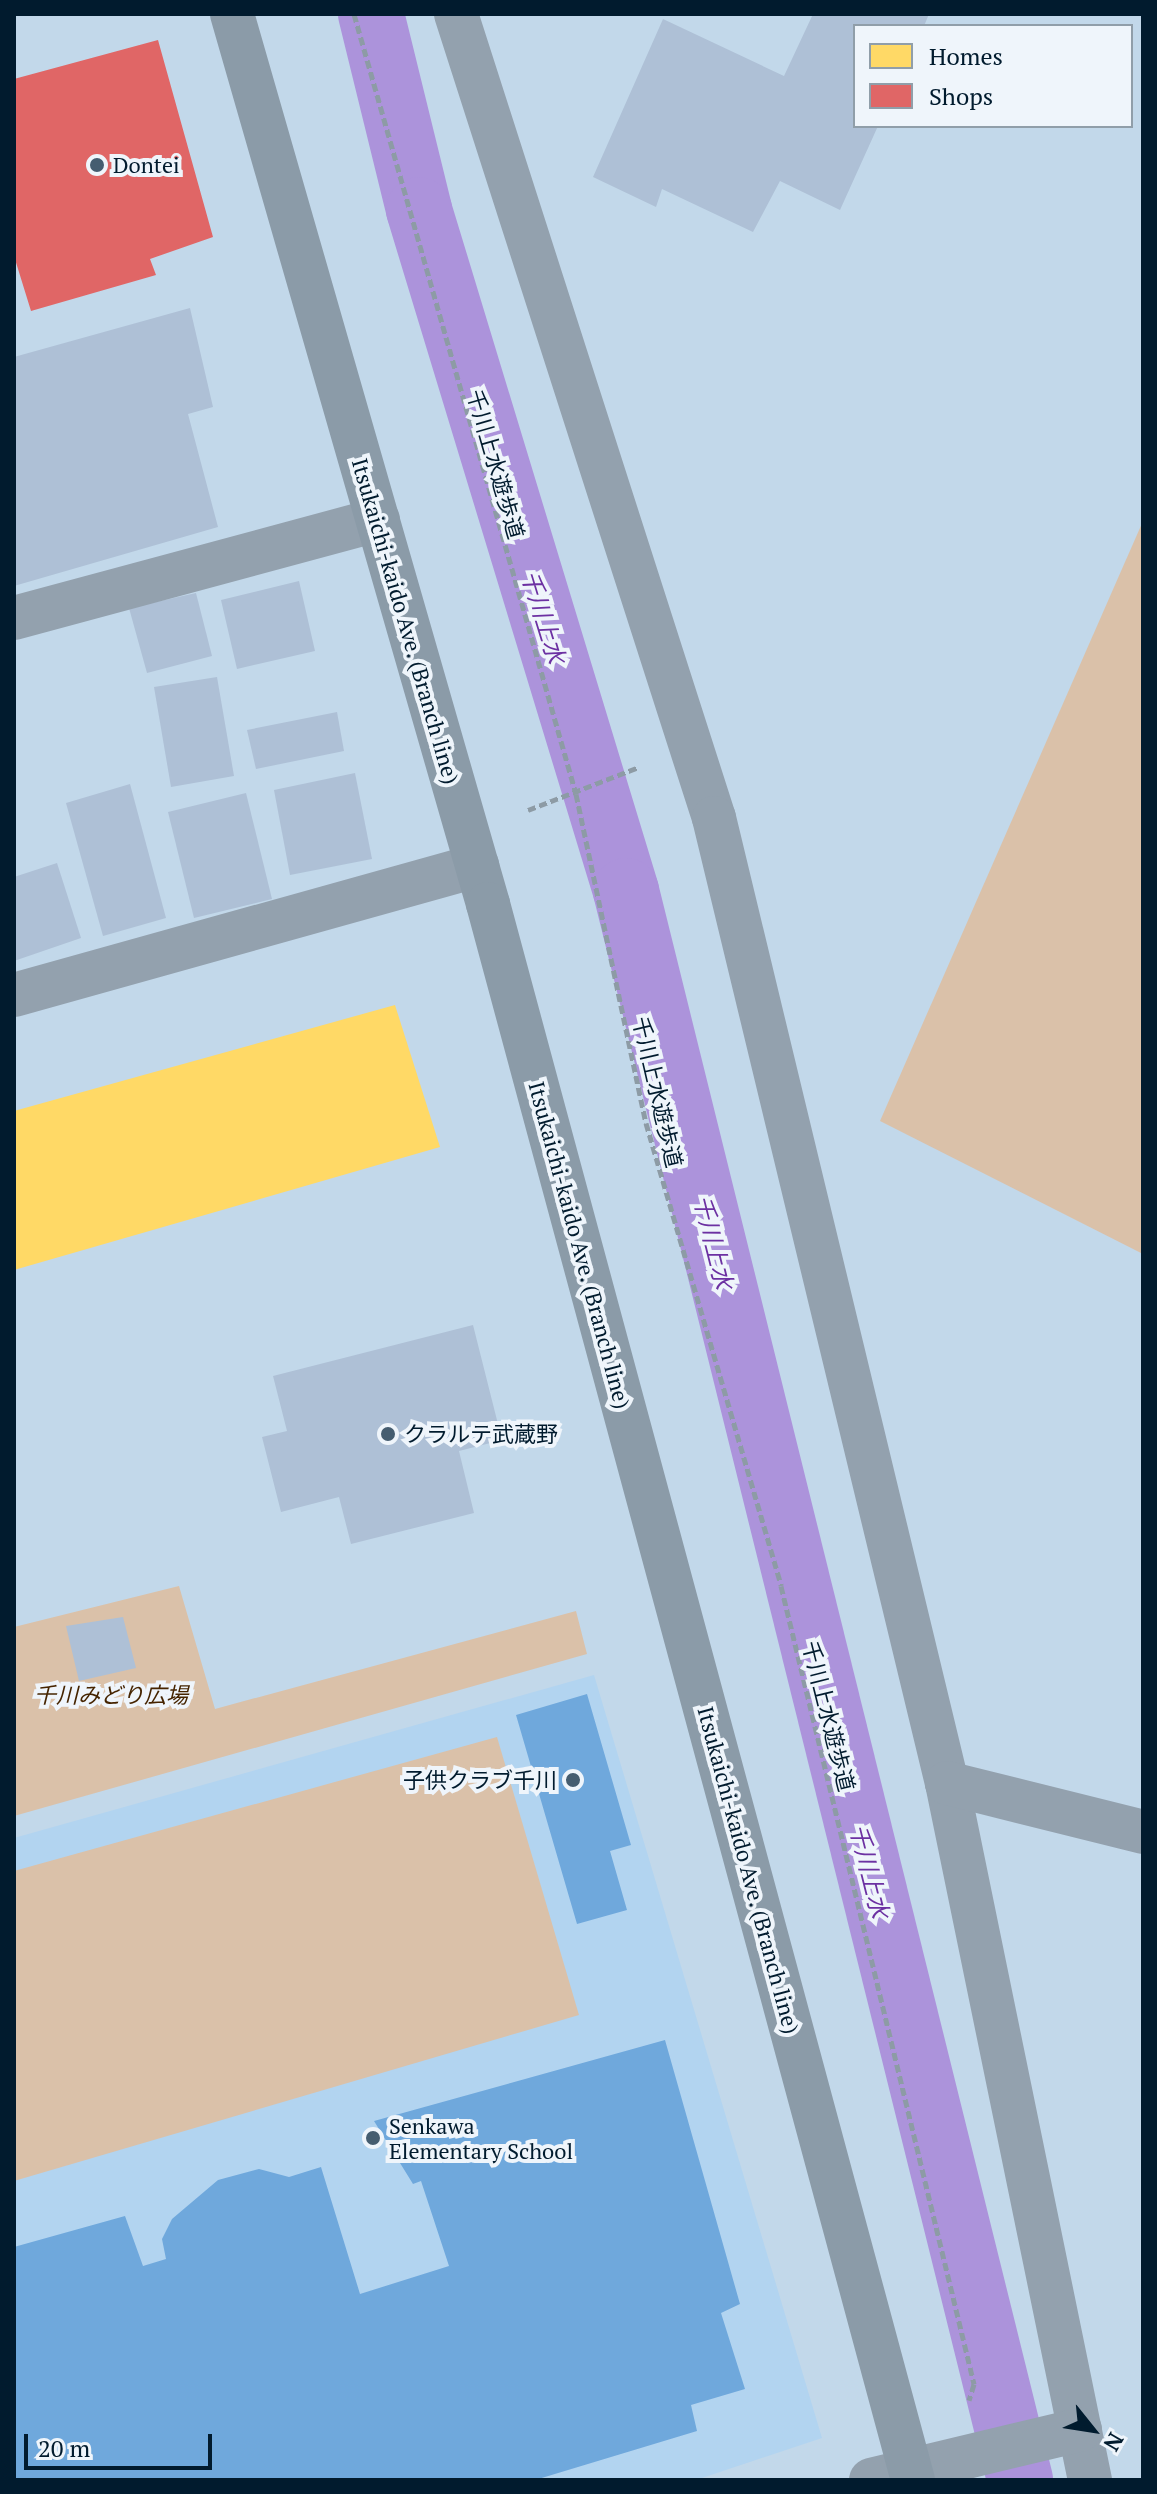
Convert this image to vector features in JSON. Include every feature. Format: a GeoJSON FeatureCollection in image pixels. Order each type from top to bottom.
{"type":"FeatureCollection","features":[{"type":"Feature","properties":{"kind":"main road","name":"Itsukaichi-kaido Ave. (Branch line)"},"geometry":{"type":"LineString","coordinates":[[232,14],[477,866],[898,2476]]}},
{"type":"Feature","properties":{"kind":"street"},"geometry":{"type":"LineString","coordinates":[[456,14],[691,745],[947,1783],[1090,2480]]}},
{"type":"Feature","properties":{"kind":"street"},"geometry":{"type":"LineString","coordinates":[[14,618],[378,520]]}},
{"type":"Feature","properties":{"kind":"street"},"geometry":{"type":"LineString","coordinates":[[14,995],[477,866]]}},
{"type":"Feature","properties":{"kind":"street"},"geometry":{"type":"LineString","coordinates":[[947,1783],[1143,1832]]}},
{"type":"Feature","properties":{"kind":"street"},"geometry":{"type":"LineString","coordinates":[[898,2476],[1080,2430]]}},
{"type":"Feature","properties":{"kind":"path","name":"千川上水遊歩道"},"geometry":{"type":"LineString","coordinates":[[354,14],[576,794],[646,1123],[792,1632],[974,2384],[966,2411]]}},
{"type":"Feature","properties":{"kind":"path"},"geometry":{"type":"LineString","coordinates":[[528,810],[576,794],[691,745]]}},
{"type":"Feature","properties":{"kind":"shaded area","name":"Senkawa Elementary School"},"geometry":{"type":"Polygon","coordinates":[[[594,1675],[822,2438],[696,2480],[14,2480],[14,1838],[594,1675]]]}},
{"type":"Feature","properties":{"kind":"green space"},"geometry":{"type":"Polygon","coordinates":[[[1143,521],[1143,1254],[880,1121],[1143,521]]]}},
{"type":"Feature","properties":{"kind":"green space","name":"千川みどり広場"},"geometry":{"type":"Polygon","coordinates":[[[179,1586],[215,1709],[576,1611],[587,1654],[14,1816],[14,1627],[179,1586]]]}},
{"type":"Feature","properties":{"kind":"green space"},"geometry":{"type":"Polygon","coordinates":[[[497,1737],[579,2015],[14,2181],[14,1871],[497,1737]]]}},
{"type":"Feature","properties":{"kind":"building: Homes"},"geometry":{"type":"Polygon","coordinates":[[[395,1005],[440,1147],[14,1270],[14,1111],[395,1005]]]}},
{"type":"Feature","properties":{"kind":"building: Shops"},"geometry":{"type":"Polygon","coordinates":[[[158,40],[213,237],[150,259],[156,275],[31,311],[14,256],[14,79],[158,40]]]}},
{"type":"Feature","properties":{"kind":"building: Schools","name":"子供クラブ千川"},"geometry":{"type":"Polygon","coordinates":[[[587,1694],[631,1845],[610,1851],[627,1910],[577,1924],[516,1715],[587,1694]]]}},
{"type":"Feature","properties":{"kind":"building: Schools"},"geometry":{"type":"Polygon","coordinates":[[[665,2040],[740,2304],[721,2313],[745,2389],[691,2405],[697,2431],[535,2480],[14,2480],[14,2247],[125,2216],[143,2266],[166,2259],[162,2239],[172,2219],[218,2180],[259,2169],[289,2177],[321,2167],[360,2294],[449,2266],[421,2181],[413,2184],[374,2121],[665,2040]]]}},
{"type":"Feature","properties":{"kind":"building: Other"},"geometry":{"type":"Polygon","coordinates":[[[813,14],[929,14],[925,24],[853,24],[853,128],[877,128],[840,210],[780,181],[753,232],[662,189],[656,207],[593,177],[663,19],[784,76],[813,14]]]}},
{"type":"Feature","properties":{"kind":"building: Other"},"geometry":{"type":"Polygon","coordinates":[[[190,308],[213,407],[188,414],[218,527],[14,586],[14,357],[190,308]]]}},
{"type":"Feature","properties":{"kind":"building: Other"},"geometry":{"type":"Polygon","coordinates":[[[299,581],[315,651],[237,669],[221,600],[299,581]]]}},
{"type":"Feature","properties":{"kind":"building: Other"},"geometry":{"type":"Polygon","coordinates":[[[196,593],[212,656],[147,673],[129,608],[196,593]]]}},
{"type":"Feature","properties":{"kind":"building: Other"},"geometry":{"type":"Polygon","coordinates":[[[217,677],[234,776],[171,787],[154,687],[217,677]]]}},
{"type":"Feature","properties":{"kind":"building: Other"},"geometry":{"type":"Polygon","coordinates":[[[337,712],[344,751],[256,769],[247,730],[337,712]]]}},
{"type":"Feature","properties":{"kind":"building: Other"},"geometry":{"type":"Polygon","coordinates":[[[355,773],[372,859],[290,875],[274,790],[355,773]]]}},
{"type":"Feature","properties":{"kind":"building: Other"},"geometry":{"type":"Polygon","coordinates":[[[130,784],[166,918],[103,936],[66,803],[130,784]]]}},
{"type":"Feature","properties":{"kind":"building: Other"},"geometry":{"type":"Polygon","coordinates":[[[246,793],[272,899],[194,918],[168,812],[246,793]]]}},
{"type":"Feature","properties":{"kind":"building: Other"},"geometry":{"type":"Polygon","coordinates":[[[57,863],[81,938],[14,961],[14,877],[57,863]]]}},
{"type":"Feature","properties":{"kind":"building: Other","name":"クラルテ武蔵野"},"geometry":{"type":"Polygon","coordinates":[[[473,1325],[502,1440],[459,1451],[474,1513],[351,1544],[339,1497],[281,1512],[262,1437],[287,1431],[273,1376],[473,1325]]]}},
{"type":"Feature","properties":{"kind":"building: Other"},"geometry":{"type":"Polygon","coordinates":[[[123,1617],[136,1668],[79,1681],[66,1626],[123,1617]]]}},
{"type":"Feature","properties":{"kind":"waterway","name":"千川上水"},"geometry":{"type":"LineString","coordinates":[[371,14],[419,210],[626,891],[1020,2480]]}},
{"type":"Feature","properties":{"kind":"place","name":"Dontei"},"geometry":{"type":"Point","coordinates":[97,165]}},
{"type":"Feature","properties":{"kind":"place","name":"クラルテ武蔵野"},"geometry":{"type":"Point","coordinates":[388,1434]}},
{"type":"Feature","properties":{"kind":"place","name":"子供クラブ千川"},"geometry":{"type":"Point","coordinates":[573,1780]}},
{"type":"Feature","properties":{"kind":"place","name":"Senkawa Elementary School"},"geometry":{"type":"Point","coordinates":[373,2138]}}]}
